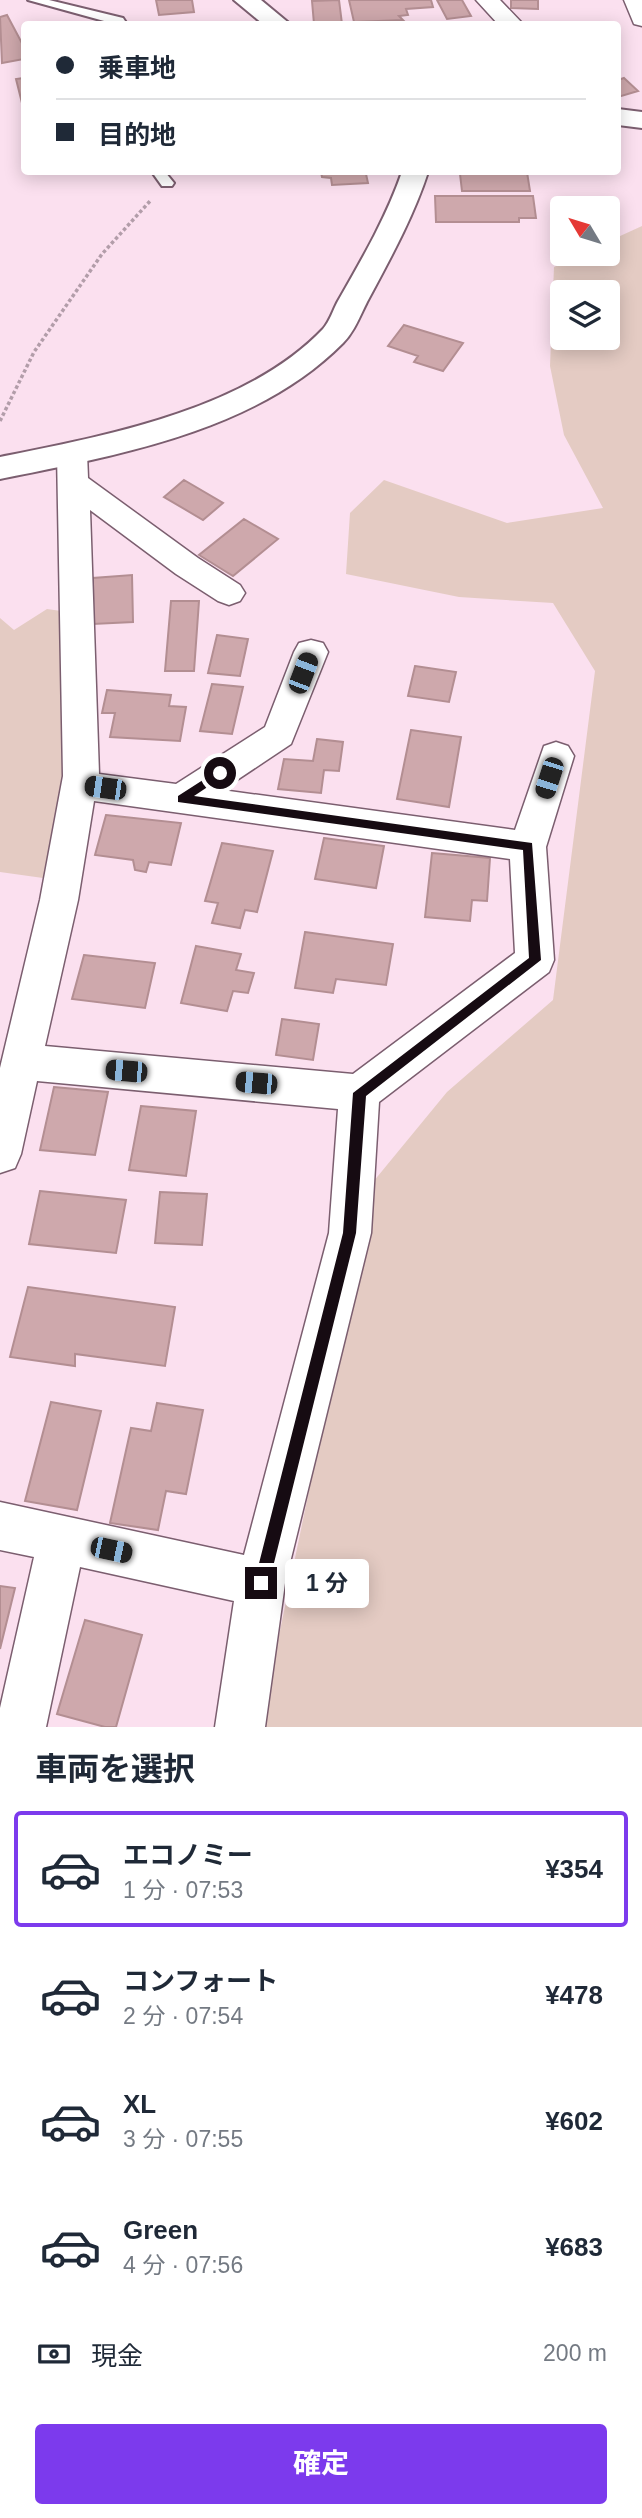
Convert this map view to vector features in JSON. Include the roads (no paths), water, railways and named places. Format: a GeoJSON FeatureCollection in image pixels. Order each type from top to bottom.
{"type":"FeatureCollection","features":[{"type":"Feature","properties":{"kind":"street"},"geometry":{"type":"LineString","coordinates":[[487,0],[508,21]]}},
{"type":"Feature","properties":{"kind":"street"},"geometry":{"type":"LineString","coordinates":[[635,0],[642,19]]}},
{"type":"Feature","properties":{"kind":"street"},"geometry":{"type":"LineString","coordinates":[[621,117],[642,120]]}},
{"type":"Feature","properties":{"kind":"street"},"geometry":{"type":"LineString","coordinates":[[0,468],[73,468],[200,418],[282,379],[334,335],[371,270],[414,175]]}},
{"type":"Feature","properties":{"kind":"street"},"geometry":{"type":"LineString","coordinates":[[73,468],[187,566],[229,593]]}},
{"type":"Feature","properties":{"kind":"street"},"geometry":{"type":"LineString","coordinates":[[0,1154],[59,900],[79,785],[73,468]]}},
{"type":"Feature","properties":{"kind":"street"},"geometry":{"type":"LineString","coordinates":[[181,799],[279,735],[311,652]]}},
{"type":"Feature","properties":{"kind":"street"},"geometry":{"type":"LineString","coordinates":[[23,1062],[359,1093],[535,960],[528,846],[556,756]]}},
{"type":"Feature","properties":{"kind":"street"},"geometry":{"type":"LineString","coordinates":[[79,785],[528,846]]}},
{"type":"Feature","properties":{"kind":"street"},"geometry":{"type":"LineString","coordinates":[[240,1727],[261,1583],[350,1233],[359,1093]]}},
{"type":"Feature","properties":{"kind":"street"},"geometry":{"type":"LineString","coordinates":[[0,1526],[261,1583]]}},
{"type":"Feature","properties":{"kind":"street"},"geometry":{"type":"LineString","coordinates":[[21,1727],[62,1540]]}},
{"type":"Feature","properties":{"kind":"lane"},"geometry":{"type":"LineString","coordinates":[[34,0],[118,21]]}}]}
